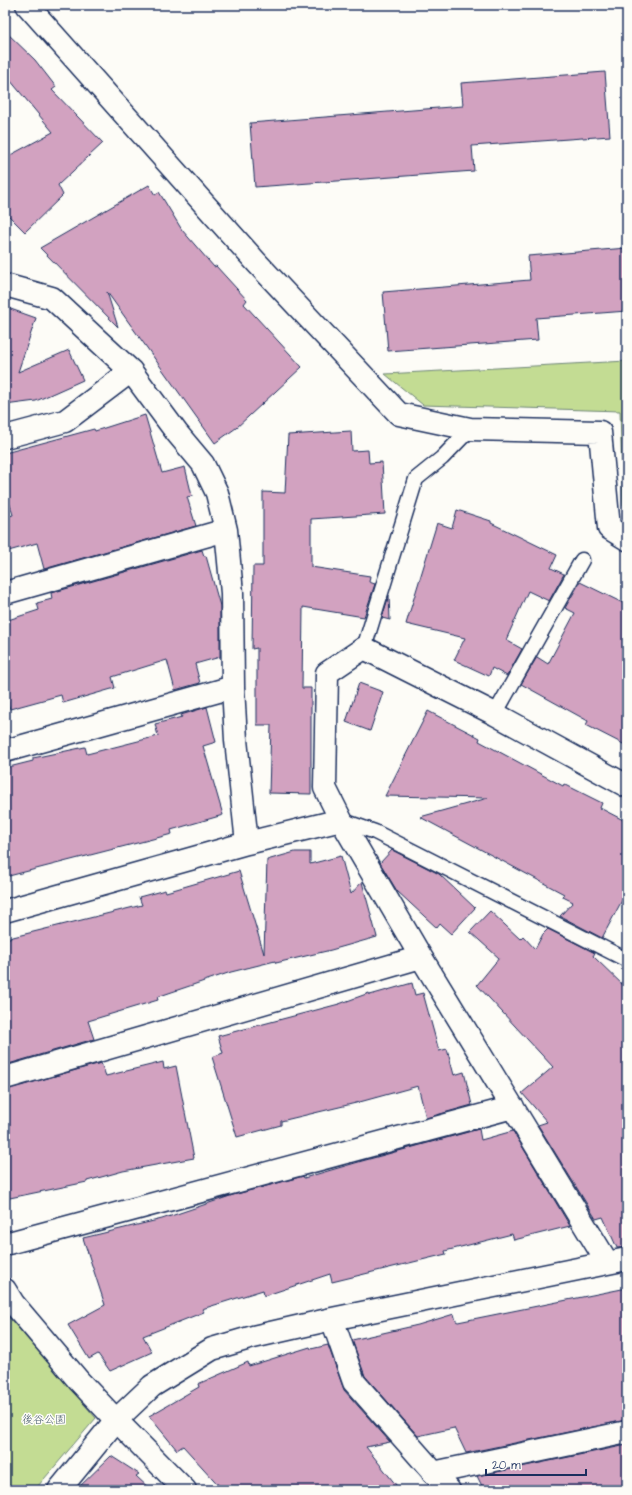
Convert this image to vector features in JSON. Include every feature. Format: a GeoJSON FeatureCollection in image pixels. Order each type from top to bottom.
{"type":"FeatureCollection","features":[{"type":"Feature","properties":{"kind":"street"},"geometry":{"type":"LineString","coordinates":[[27,5],[257,263],[400,414],[470,429],[600,432],[609,528],[627,539]]}},
{"type":"Feature","properties":{"kind":"street"},"geometry":{"type":"LineString","coordinates":[[5,285],[52,298],[131,371],[177,434],[203,464],[217,493],[226,530],[232,592],[233,687],[236,740],[247,843]]}},
{"type":"Feature","properties":{"kind":"street"},"geometry":{"type":"LineString","coordinates":[[5,437],[65,421],[131,371]]}},
{"type":"Feature","properties":{"kind":"street"},"geometry":{"type":"LineString","coordinates":[[5,593],[226,530]]}},
{"type":"Feature","properties":{"kind":"street"},"geometry":{"type":"LineString","coordinates":[[58,1490],[116,1420],[152,1386],[212,1350],[253,1337],[332,1319],[617,1261],[513,1107],[421,957],[341,820],[325,788],[328,673],[364,648],[495,714],[627,786]]}},
{"type":"Feature","properties":{"kind":"street"},"geometry":{"type":"LineString","coordinates":[[5,751],[233,687]]}},
{"type":"Feature","properties":{"kind":"street"},"geometry":{"type":"LineString","coordinates":[[5,911],[247,843],[341,820]]}},
{"type":"Feature","properties":{"kind":"street"},"geometry":{"type":"LineString","coordinates":[[5,1078],[421,957]]}},
{"type":"Feature","properties":{"kind":"street"},"geometry":{"type":"LineString","coordinates":[[5,1244],[513,1107]]}},
{"type":"Feature","properties":{"kind":"street"},"geometry":{"type":"LineString","coordinates":[[5,1290],[13,1304],[74,1375],[185,1490]]}},
{"type":"Feature","properties":{"kind":"street"},"geometry":{"type":"LineString","coordinates":[[332,1319],[354,1382],[432,1473],[449,1490]]}},
{"type":"Feature","properties":{"kind":"street"},"geometry":{"type":"LineString","coordinates":[[432,1473],[627,1432]]}},
{"type":"Feature","properties":{"kind":"lane"},"geometry":{"type":"LineString","coordinates":[[364,648],[416,479],[442,458],[470,429]]}},
{"type":"Feature","properties":{"kind":"lane"},"geometry":{"type":"LineString","coordinates":[[495,714],[582,560]]}},
{"type":"Feature","properties":{"kind":"lane"},"geometry":{"type":"LineString","coordinates":[[341,820],[375,832],[627,960]]}},
{"type":"Feature","properties":{"kind":"green space"},"geometry":{"type":"Polygon","coordinates":[[[627,361],[627,511],[623,506],[620,411],[423,405],[385,374],[627,361]]]}},
{"type":"Feature","properties":{"kind":"green space","name":"後谷公園"},"geometry":{"type":"Polygon","coordinates":[[[5,1313],[96,1418],[36,1490],[5,1490],[5,1313]]]}},
{"type":"Feature","properties":{"kind":"building"},"geometry":{"type":"Polygon","coordinates":[[[5,31],[35,60],[56,87],[52,90],[103,143],[58,185],[63,195],[25,232],[5,212],[5,158],[53,132],[5,74],[5,31]]]}},
{"type":"Feature","properties":{"kind":"building"},"geometry":{"type":"Polygon","coordinates":[[[605,72],[610,136],[472,146],[474,171],[255,187],[250,123],[463,106],[461,83],[605,72]]]}},
{"type":"Feature","properties":{"kind":"building"},"geometry":{"type":"Polygon","coordinates":[[[149,185],[155,195],[159,192],[182,230],[214,267],[216,266],[247,300],[244,304],[302,367],[236,428],[215,443],[107,292],[118,327],[40,248],[149,185]]]}},
{"type":"Feature","properties":{"kind":"building"},"geometry":{"type":"Polygon","coordinates":[[[627,248],[627,311],[536,318],[538,340],[388,351],[383,292],[530,280],[528,256],[627,248]]]}},
{"type":"Feature","properties":{"kind":"building"},"geometry":{"type":"Polygon","coordinates":[[[5,307],[36,318],[18,372],[69,350],[83,380],[36,401],[5,405],[5,307]]]}},
{"type":"Feature","properties":{"kind":"building"},"geometry":{"type":"Polygon","coordinates":[[[145,415],[162,473],[185,467],[192,496],[187,497],[196,526],[44,569],[37,543],[5,552],[5,517],[13,515],[5,488],[5,453],[94,429],[95,431],[145,415]]]}},
{"type":"Feature","properties":{"kind":"building"},"geometry":{"type":"Polygon","coordinates":[[[351,431],[352,451],[368,450],[369,463],[382,462],[385,514],[311,519],[311,567],[370,576],[369,582],[375,584],[364,617],[303,607],[302,688],[311,688],[311,794],[269,793],[271,725],[257,725],[257,648],[252,649],[253,566],[263,566],[263,492],[285,493],[288,435],[351,431]]]}},
{"type":"Feature","properties":{"kind":"building"},"geometry":{"type":"Polygon","coordinates":[[[457,510],[491,521],[491,523],[557,555],[551,568],[564,574],[549,601],[528,591],[506,640],[522,649],[507,676],[492,668],[489,676],[454,660],[465,638],[406,624],[437,523],[452,528],[457,510]]]}},
{"type":"Feature","properties":{"kind":"building"},"geometry":{"type":"Polygon","coordinates":[[[202,550],[204,556],[206,556],[220,606],[220,657],[195,664],[200,683],[175,690],[167,660],[112,677],[115,688],[63,703],[61,695],[10,709],[5,692],[5,621],[39,610],[37,603],[52,599],[51,593],[202,550]]]}},
{"type":"Feature","properties":{"kind":"building"},"geometry":{"type":"Polygon","coordinates":[[[580,582],[627,605],[627,746],[586,725],[588,721],[521,684],[537,657],[548,664],[575,613],[565,608],[580,582]]]}},
{"type":"Feature","properties":{"kind":"building"},"geometry":{"type":"Polygon","coordinates":[[[389,595],[390,620],[382,618],[389,595]]]}},
{"type":"Feature","properties":{"kind":"building"},"geometry":{"type":"Polygon","coordinates":[[[359,683],[383,692],[370,731],[346,722],[359,683]]]}},
{"type":"Feature","properties":{"kind":"building"},"geometry":{"type":"Polygon","coordinates":[[[207,707],[216,742],[203,746],[223,815],[171,830],[172,834],[5,877],[5,768],[33,761],[33,758],[85,747],[87,754],[158,736],[155,724],[182,717],[181,715],[207,707]]]}},
{"type":"Feature","properties":{"kind":"building"},"geometry":{"type":"Polygon","coordinates":[[[428,711],[480,738],[479,741],[563,786],[564,784],[602,803],[600,808],[627,822],[627,891],[602,938],[560,916],[573,902],[563,897],[564,894],[420,817],[488,798],[385,796],[428,711]]]}},
{"type":"Feature","properties":{"kind":"building"},"geometry":{"type":"Polygon","coordinates":[[[392,850],[439,874],[475,908],[451,934],[440,924],[437,928],[397,891],[380,863],[392,850]]]}},
{"type":"Feature","properties":{"kind":"building"},"geometry":{"type":"Polygon","coordinates":[[[295,852],[310,852],[310,864],[341,856],[351,894],[362,882],[377,937],[331,950],[276,963],[275,961],[231,972],[157,997],[158,1000],[88,1021],[94,1039],[5,1065],[5,939],[142,905],[139,897],[165,890],[166,892],[239,871],[264,954],[267,860],[295,852]]]}},
{"type":"Feature","properties":{"kind":"building"},"geometry":{"type":"Polygon","coordinates":[[[490,911],[520,939],[523,936],[535,949],[543,934],[548,929],[595,953],[593,956],[627,989],[627,1247],[617,1248],[603,1217],[596,1219],[538,1125],[547,1122],[522,1093],[553,1067],[477,985],[499,958],[470,932],[490,911]]]}},
{"type":"Feature","properties":{"kind":"building"},"geometry":{"type":"Polygon","coordinates":[[[412,983],[415,995],[423,993],[439,1051],[447,1049],[454,1075],[464,1072],[472,1105],[426,1118],[418,1086],[281,1121],[281,1125],[237,1137],[212,1057],[223,1053],[218,1036],[339,1004],[369,993],[370,995],[412,983]]]}},
{"type":"Feature","properties":{"kind":"building"},"geometry":{"type":"Polygon","coordinates":[[[163,1062],[164,1069],[176,1066],[194,1158],[123,1171],[87,1182],[5,1199],[5,1090],[101,1063],[106,1076],[163,1062]]]}},
{"type":"Feature","properties":{"kind":"building"},"geometry":{"type":"Polygon","coordinates":[[[479,1129],[481,1140],[513,1131],[570,1226],[514,1240],[512,1234],[445,1251],[446,1254],[332,1282],[330,1274],[264,1296],[263,1290],[202,1309],[204,1312],[143,1336],[152,1352],[110,1371],[98,1354],[89,1359],[68,1325],[105,1305],[83,1238],[162,1219],[233,1195],[303,1176],[304,1178],[479,1129]]]}},
{"type":"Feature","properties":{"kind":"building"},"geometry":{"type":"Polygon","coordinates":[[[627,1288],[627,1420],[466,1453],[454,1428],[418,1436],[365,1376],[352,1340],[418,1325],[454,1314],[456,1321],[458,1322],[627,1288]]]}},
{"type":"Feature","properties":{"kind":"building"},"geometry":{"type":"Polygon","coordinates":[[[328,1345],[344,1390],[390,1442],[366,1447],[400,1490],[223,1490],[183,1446],[177,1450],[149,1416],[199,1387],[198,1384],[248,1362],[249,1366],[310,1347],[311,1349],[328,1345]]]}},
{"type":"Feature","properties":{"kind":"building"},"geometry":{"type":"Polygon","coordinates":[[[627,1445],[627,1490],[484,1490],[477,1476],[627,1445]]]}},
{"type":"Feature","properties":{"kind":"building"},"geometry":{"type":"Polygon","coordinates":[[[111,1456],[139,1474],[136,1476],[151,1490],[76,1490],[111,1456]]]}}]}
